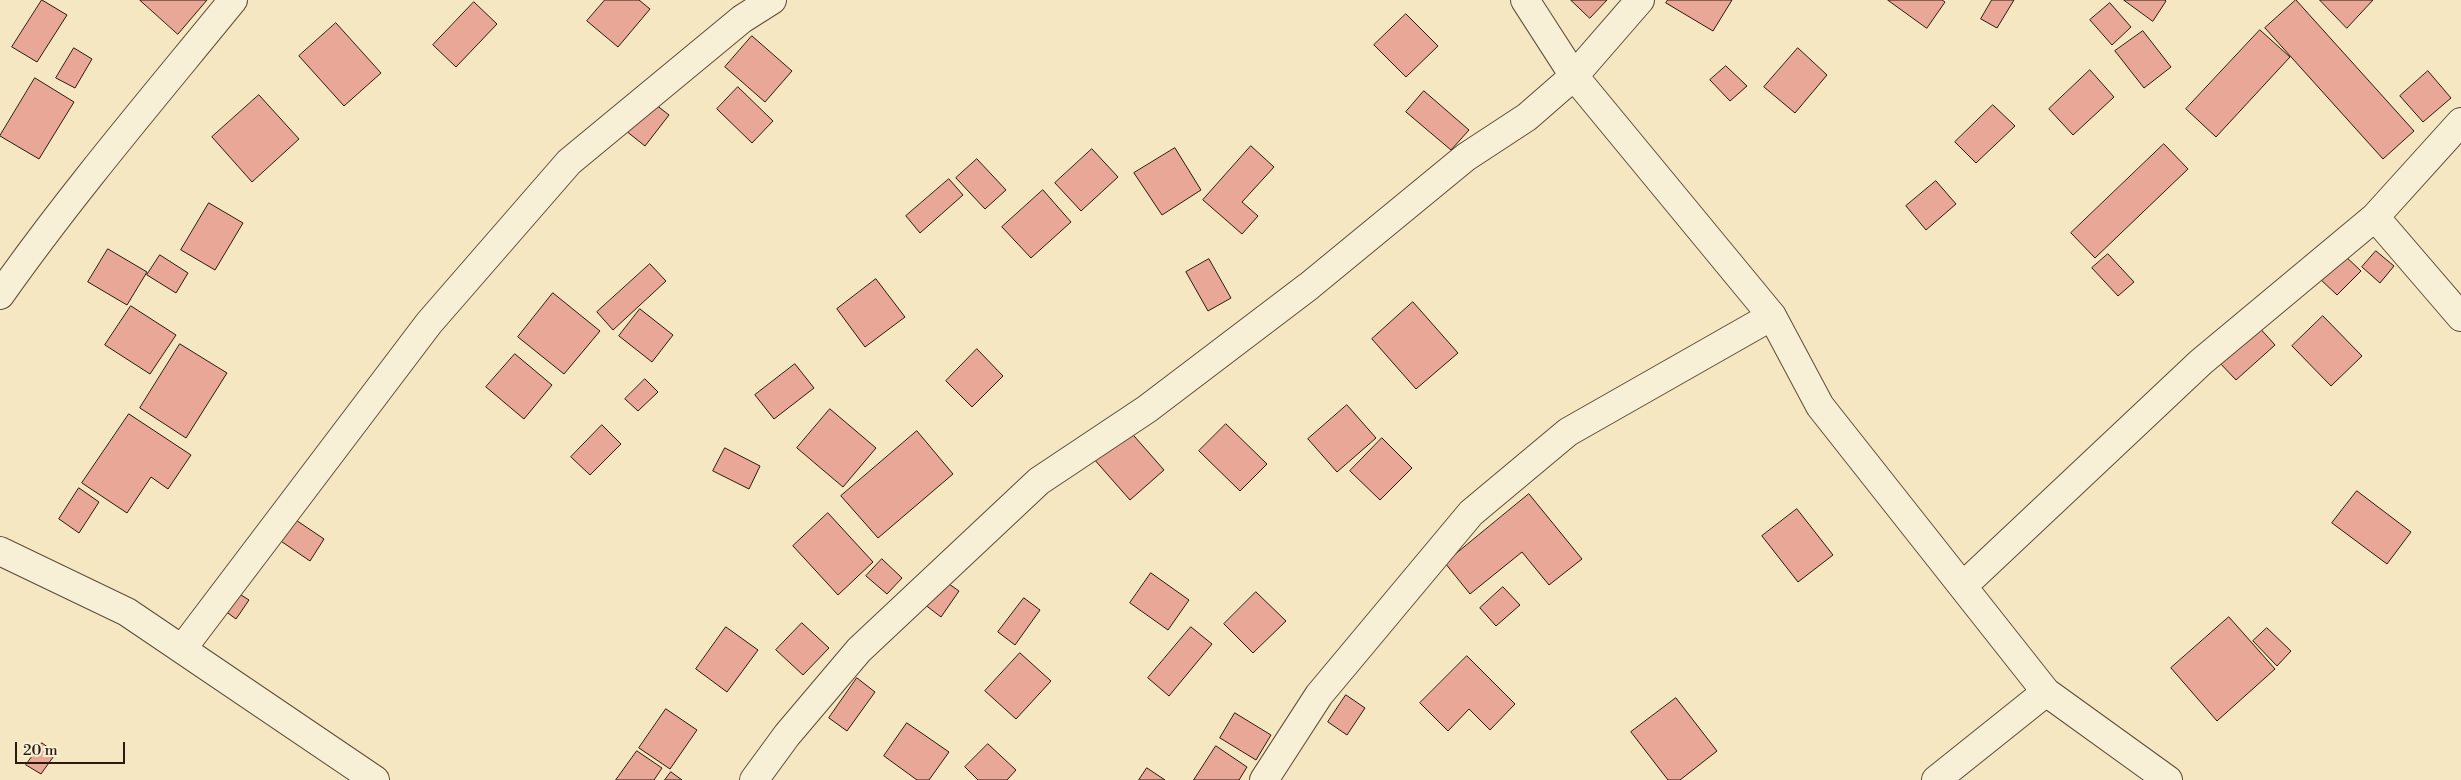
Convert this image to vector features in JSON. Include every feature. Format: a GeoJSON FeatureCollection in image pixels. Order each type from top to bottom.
{"type":"FeatureCollection","features":[{"type":"Feature","properties":{"kind":"street"},"geometry":{"type":"LineString","coordinates":[[0,296],[29,254],[154,95],[233,0]]}},
{"type":"Feature","properties":{"kind":"street"},"geometry":{"type":"LineString","coordinates":[[182,649],[429,323],[569,162],[742,19],[772,0]]}},
{"type":"Feature","properties":{"kind":"street"},"geometry":{"type":"LineString","coordinates":[[1525,0],[1574,76],[1772,316],[1820,406],[1920,535],[1963,586],[2046,692],[2168,780]]}},
{"type":"Feature","properties":{"kind":"street"},"geometry":{"type":"LineString","coordinates":[[754,780],[787,735],[859,650],[1039,481],[1147,409],[1309,286],[1466,157],[1527,117],[1574,76],[1640,0]]}},
{"type":"Feature","properties":{"kind":"street"},"geometry":{"type":"LineString","coordinates":[[1963,586],[2201,362],[2374,217],[2461,122]]}},
{"type":"Feature","properties":{"kind":"street"},"geometry":{"type":"LineString","coordinates":[[2374,217],[2461,317]]}},
{"type":"Feature","properties":{"kind":"street"},"geometry":{"type":"LineString","coordinates":[[1264,780],[1319,695],[1471,513],[1568,432],[1772,316]]}},
{"type":"Feature","properties":{"kind":"street"},"geometry":{"type":"LineString","coordinates":[[0,551],[127,612],[375,780]]}},
{"type":"Feature","properties":{"kind":"street"},"geometry":{"type":"LineString","coordinates":[[1936,780],[2046,692]]}},
{"type":"Feature","properties":{"kind":"building"},"geometry":{"type":"Polygon","coordinates":[[[42,0],[67,15],[37,62],[12,47],[42,0]]]}},
{"type":"Feature","properties":{"kind":"building"},"geometry":{"type":"Polygon","coordinates":[[[140,0],[207,0],[178,34],[140,0]]]}},
{"type":"Feature","properties":{"kind":"building"},"geometry":{"type":"Polygon","coordinates":[[[605,0],[639,0],[650,9],[618,47],[587,21],[605,0]]]}},
{"type":"Feature","properties":{"kind":"building"},"geometry":{"type":"Polygon","coordinates":[[[1571,0],[1607,0],[1590,18],[1571,0]]]}},
{"type":"Feature","properties":{"kind":"building"},"geometry":{"type":"Polygon","coordinates":[[[1668,0],[1732,0],[1713,31],[1666,3],[1668,0]]]}},
{"type":"Feature","properties":{"kind":"building"},"geometry":{"type":"Polygon","coordinates":[[[1888,0],[1942,0],[1945,2],[1927,28],[1888,0]]]}},
{"type":"Feature","properties":{"kind":"building"},"geometry":{"type":"Polygon","coordinates":[[[1992,0],[2014,0],[1997,28],[1981,19],[1992,0]]]}},
{"type":"Feature","properties":{"kind":"building"},"geometry":{"type":"Polygon","coordinates":[[[2124,0],[2165,0],[2166,1],[2153,21],[2124,0]]]}},
{"type":"Feature","properties":{"kind":"building"},"geometry":{"type":"Polygon","coordinates":[[[2296,0],[2414,131],[2383,159],[2265,28],[2296,0]]]}},
{"type":"Feature","properties":{"kind":"building"},"geometry":{"type":"Polygon","coordinates":[[[2320,0],[2373,0],[2347,28],[2320,0]]]}},
{"type":"Feature","properties":{"kind":"building"},"geometry":{"type":"Polygon","coordinates":[[[474,2],[497,24],[456,67],[433,45],[474,2]]]}},
{"type":"Feature","properties":{"kind":"building"},"geometry":{"type":"Polygon","coordinates":[[[2110,3],[2131,27],[2112,45],[2090,20],[2110,3]]]}},
{"type":"Feature","properties":{"kind":"building"},"geometry":{"type":"Polygon","coordinates":[[[1406,14],[1438,46],[1406,77],[1374,45],[1406,14]]]}},
{"type":"Feature","properties":{"kind":"building"},"geometry":{"type":"Polygon","coordinates":[[[336,23],[381,73],[344,106],[299,56],[336,23]]]}},
{"type":"Feature","properties":{"kind":"building"},"geometry":{"type":"Polygon","coordinates":[[[2260,30],[2290,57],[2216,137],[2186,109],[2260,30]]]}},
{"type":"Feature","properties":{"kind":"building"},"geometry":{"type":"Polygon","coordinates":[[[2143,31],[2171,67],[2144,88],[2115,51],[2143,31]]]}},
{"type":"Feature","properties":{"kind":"building"},"geometry":{"type":"Polygon","coordinates":[[[752,36],[792,71],[765,102],[725,67],[752,36]]]}},
{"type":"Feature","properties":{"kind":"building"},"geometry":{"type":"Polygon","coordinates":[[[74,48],[92,59],[75,88],[56,78],[74,48]]]}},
{"type":"Feature","properties":{"kind":"building"},"geometry":{"type":"Polygon","coordinates":[[[1798,48],[1827,75],[1795,113],[1764,87],[1798,48]]]}},
{"type":"Feature","properties":{"kind":"building"},"geometry":{"type":"Polygon","coordinates":[[[1726,66],[1747,86],[1730,101],[1710,80],[1726,66]]]}},
{"type":"Feature","properties":{"kind":"building"},"geometry":{"type":"Polygon","coordinates":[[[2090,70],[2114,97],[2073,135],[2049,109],[2090,70]]]}},
{"type":"Feature","properties":{"kind":"building"},"geometry":{"type":"Polygon","coordinates":[[[2428,71],[2451,98],[2423,122],[2400,96],[2428,71]]]}},
{"type":"Feature","properties":{"kind":"building"},"geometry":{"type":"Polygon","coordinates":[[[35,78],[74,102],[39,159],[0,136],[35,78]]]}},
{"type":"Feature","properties":{"kind":"building"},"geometry":{"type":"Polygon","coordinates":[[[738,87],[773,121],[752,143],[717,109],[738,87]]]}},
{"type":"Feature","properties":{"kind":"building"},"geometry":{"type":"Polygon","coordinates":[[[1424,91],[1469,130],[1451,150],[1406,112],[1424,91]]]}},
{"type":"Feature","properties":{"kind":"building"},"geometry":{"type":"Polygon","coordinates":[[[641,93],[669,115],[645,146],[616,123],[641,93]]]}},
{"type":"Feature","properties":{"kind":"building"},"geometry":{"type":"Polygon","coordinates":[[[259,95],[299,139],[252,182],[212,137],[259,95]]]}},
{"type":"Feature","properties":{"kind":"building"},"geometry":{"type":"Polygon","coordinates":[[[1993,105],[2015,126],[1976,163],[1955,142],[1993,105]]]}},
{"type":"Feature","properties":{"kind":"building"},"geometry":{"type":"Polygon","coordinates":[[[2164,144],[2188,169],[2095,258],[2071,233],[2164,144]]]}},
{"type":"Feature","properties":{"kind":"building"},"geometry":{"type":"Polygon","coordinates":[[[1251,146],[1274,167],[1242,202],[1258,216],[1242,234],[1203,200],[1251,146]]]}},
{"type":"Feature","properties":{"kind":"building"},"geometry":{"type":"Polygon","coordinates":[[[1175,148],[1201,190],[1162,215],[1134,173],[1175,148]]]}},
{"type":"Feature","properties":{"kind":"building"},"geometry":{"type":"Polygon","coordinates":[[[1092,149],[1118,177],[1081,211],[1055,183],[1092,149]]]}},
{"type":"Feature","properties":{"kind":"building"},"geometry":{"type":"Polygon","coordinates":[[[977,159],[1006,190],[985,209],[956,178],[977,159]]]}},
{"type":"Feature","properties":{"kind":"building"},"geometry":{"type":"Polygon","coordinates":[[[949,179],[963,195],[920,233],[906,216],[949,179]]]}},
{"type":"Feature","properties":{"kind":"building"},"geometry":{"type":"Polygon","coordinates":[[[1936,181],[1956,204],[1926,230],[1906,206],[1936,181]]]}},
{"type":"Feature","properties":{"kind":"building"},"geometry":{"type":"Polygon","coordinates":[[[1043,190],[1071,222],[1031,258],[1002,227],[1043,190]]]}},
{"type":"Feature","properties":{"kind":"building"},"geometry":{"type":"Polygon","coordinates":[[[209,203],[243,223],[215,270],[181,250],[209,203]]]}},
{"type":"Feature","properties":{"kind":"building"},"geometry":{"type":"Polygon","coordinates":[[[108,249],[147,272],[127,305],[88,282],[108,249]]]}},
{"type":"Feature","properties":{"kind":"building"},"geometry":{"type":"Polygon","coordinates":[[[2376,251],[2394,266],[2380,283],[2362,267],[2376,251]]]}},
{"type":"Feature","properties":{"kind":"building"},"geometry":{"type":"Polygon","coordinates":[[[2108,254],[2134,282],[2118,296],[2092,268],[2108,254]]]}},
{"type":"Feature","properties":{"kind":"building"},"geometry":{"type":"Polygon","coordinates":[[[2343,254],[2361,271],[2337,295],[2319,278],[2343,254]]]}},
{"type":"Feature","properties":{"kind":"building"},"geometry":{"type":"Polygon","coordinates":[[[160,255],[188,273],[176,293],[147,275],[160,255]]]}},
{"type":"Feature","properties":{"kind":"building"},"geometry":{"type":"Polygon","coordinates":[[[1209,259],[1231,298],[1208,311],[1186,272],[1209,259]]]}},
{"type":"Feature","properties":{"kind":"building"},"geometry":{"type":"Polygon","coordinates":[[[650,264],[666,281],[613,330],[597,312],[650,264]]]}},
{"type":"Feature","properties":{"kind":"building"},"geometry":{"type":"Polygon","coordinates":[[[876,279],[905,317],[865,347],[837,309],[876,279]]]}},
{"type":"Feature","properties":{"kind":"building"},"geometry":{"type":"Polygon","coordinates":[[[553,293],[600,331],[564,374],[518,337],[553,293]]]}},
{"type":"Feature","properties":{"kind":"building"},"geometry":{"type":"Polygon","coordinates":[[[1413,302],[1458,353],[1416,389],[1372,339],[1413,302]]]}},
{"type":"Feature","properties":{"kind":"building"},"geometry":{"type":"Polygon","coordinates":[[[131,306],[176,335],[150,374],[105,345],[131,306]]]}},
{"type":"Feature","properties":{"kind":"building"},"geometry":{"type":"Polygon","coordinates":[[[640,309],[673,335],[652,362],[619,336],[640,309]]]}},
{"type":"Feature","properties":{"kind":"building"},"geometry":{"type":"Polygon","coordinates":[[[2323,316],[2362,356],[2331,386],[2292,346],[2323,316]]]}},
{"type":"Feature","properties":{"kind":"building"},"geometry":{"type":"Polygon","coordinates":[[[2257,325],[2275,345],[2236,380],[2218,361],[2257,325]]]}},
{"type":"Feature","properties":{"kind":"building"},"geometry":{"type":"Polygon","coordinates":[[[180,344],[227,373],[186,438],[140,408],[180,344]]]}},
{"type":"Feature","properties":{"kind":"building"},"geometry":{"type":"Polygon","coordinates":[[[977,349],[1003,376],[972,407],[946,381],[977,349]]]}},
{"type":"Feature","properties":{"kind":"building"},"geometry":{"type":"Polygon","coordinates":[[[515,354],[552,385],[524,419],[486,387],[515,354]]]}},
{"type":"Feature","properties":{"kind":"building"},"geometry":{"type":"Polygon","coordinates":[[[795,364],[814,388],[774,419],[755,395],[795,364]]]}},
{"type":"Feature","properties":{"kind":"building"},"geometry":{"type":"Polygon","coordinates":[[[645,379],[658,392],[638,411],[625,399],[645,379]]]}},
{"type":"Feature","properties":{"kind":"building"},"geometry":{"type":"Polygon","coordinates":[[[1347,405],[1376,438],[1337,472],[1308,439],[1347,405]]]}},
{"type":"Feature","properties":{"kind":"building"},"geometry":{"type":"Polygon","coordinates":[[[830,409],[876,448],[843,487],[797,448],[830,409]]]}},
{"type":"Feature","properties":{"kind":"building"},"geometry":{"type":"Polygon","coordinates":[[[129,414],[191,455],[168,489],[151,477],[127,513],[82,483],[129,414]]]}},
{"type":"Feature","properties":{"kind":"building"},"geometry":{"type":"Polygon","coordinates":[[[1226,424],[1267,464],[1240,491],[1199,451],[1226,424]]]}},
{"type":"Feature","properties":{"kind":"building"},"geometry":{"type":"Polygon","coordinates":[[[602,425],[621,444],[590,475],[571,457],[602,425]]]}},
{"type":"Feature","properties":{"kind":"building"},"geometry":{"type":"Polygon","coordinates":[[[1127,428],[1164,470],[1130,500],[1093,458],[1127,428]]]}},
{"type":"Feature","properties":{"kind":"building"},"geometry":{"type":"Polygon","coordinates":[[[917,431],[953,474],[878,538],[841,496],[917,431]]]}},
{"type":"Feature","properties":{"kind":"building"},"geometry":{"type":"Polygon","coordinates":[[[1382,438],[1412,468],[1380,500],[1350,471],[1382,438]]]}},
{"type":"Feature","properties":{"kind":"building"},"geometry":{"type":"Polygon","coordinates":[[[725,448],[760,466],[749,489],[713,471],[725,448]]]}},
{"type":"Feature","properties":{"kind":"building"},"geometry":{"type":"Polygon","coordinates":[[[79,488],[99,502],[79,533],[59,519],[79,488]]]}},
{"type":"Feature","properties":{"kind":"building"},"geometry":{"type":"Polygon","coordinates":[[[2357,491],[2411,532],[2387,564],[2332,523],[2357,491]]]}},
{"type":"Feature","properties":{"kind":"building"},"geometry":{"type":"Polygon","coordinates":[[[1529,494],[1582,559],[1549,585],[1522,552],[1470,594],[1445,563],[1529,494]]]}},
{"type":"Feature","properties":{"kind":"building"},"geometry":{"type":"Polygon","coordinates":[[[1797,509],[1833,555],[1798,582],[1762,536],[1797,509]]]}},
{"type":"Feature","properties":{"kind":"building"},"geometry":{"type":"Polygon","coordinates":[[[284,512],[324,539],[310,561],[269,533],[284,512]]]}},
{"type":"Feature","properties":{"kind":"building"},"geometry":{"type":"Polygon","coordinates":[[[828,513],[873,562],[838,595],[793,546],[828,513]]]}},
{"type":"Feature","properties":{"kind":"building"},"geometry":{"type":"Polygon","coordinates":[[[882,559],[902,578],[887,594],[866,576],[882,559]]]}},
{"type":"Feature","properties":{"kind":"building"},"geometry":{"type":"Polygon","coordinates":[[[1151,573],[1189,600],[1168,630],[1130,603],[1151,573]]]}},
{"type":"Feature","properties":{"kind":"building"},"geometry":{"type":"Polygon","coordinates":[[[942,579],[959,591],[941,617],[924,604],[942,579]]]}},
{"type":"Feature","properties":{"kind":"building"},"geometry":{"type":"Polygon","coordinates":[[[1503,587],[1520,605],[1496,626],[1480,608],[1503,587]]]}},
{"type":"Feature","properties":{"kind":"building"},"geometry":{"type":"Polygon","coordinates":[[[1256,592],[1286,621],[1253,653],[1224,624],[1256,592]]]}},
{"type":"Feature","properties":{"kind":"building"},"geometry":{"type":"Polygon","coordinates":[[[238,593],[249,600],[236,619],[206,597],[238,593]]]}},
{"type":"Feature","properties":{"kind":"building"},"geometry":{"type":"Polygon","coordinates":[[[1024,598],[1040,610],[1015,645],[998,632],[1024,598]]]}},
{"type":"Feature","properties":{"kind":"building"},"geometry":{"type":"Polygon","coordinates":[[[2229,617],[2275,669],[2217,721],[2171,668],[2229,617]]]}},
{"type":"Feature","properties":{"kind":"building"},"geometry":{"type":"Polygon","coordinates":[[[802,623],[829,648],[803,675],[776,650],[802,623]]]}},
{"type":"Feature","properties":{"kind":"building"},"geometry":{"type":"Polygon","coordinates":[[[726,627],[758,650],[727,692],[696,669],[726,627]]]}},
{"type":"Feature","properties":{"kind":"building"},"geometry":{"type":"Polygon","coordinates":[[[1191,627],[1212,644],[1169,696],[1148,678],[1191,627]]]}},
{"type":"Feature","properties":{"kind":"building"},"geometry":{"type":"Polygon","coordinates":[[[2267,628],[2291,651],[2277,666],[2253,641],[2267,628]]]}},
{"type":"Feature","properties":{"kind":"building"},"geometry":{"type":"Polygon","coordinates":[[[1020,653],[1051,681],[1016,719],[985,691],[1020,653]]]}},
{"type":"Feature","properties":{"kind":"building"},"geometry":{"type":"Polygon","coordinates":[[[1467,656],[1515,704],[1490,730],[1469,709],[1448,731],[1420,703],[1467,656]]]}},
{"type":"Feature","properties":{"kind":"building"},"geometry":{"type":"Polygon","coordinates":[[[857,678],[875,692],[847,731],[829,718],[857,678]]]}},
{"type":"Feature","properties":{"kind":"building"},"geometry":{"type":"Polygon","coordinates":[[[1346,695],[1365,708],[1347,735],[1328,722],[1346,695]]]}},
{"type":"Feature","properties":{"kind":"building"},"geometry":{"type":"Polygon","coordinates":[[[1676,698],[1717,751],[1680,780],[1668,780],[1631,732],[1676,698]]]}},
{"type":"Feature","properties":{"kind":"building"},"geometry":{"type":"Polygon","coordinates":[[[666,709],[697,730],[670,769],[639,748],[666,709]]]}},
{"type":"Feature","properties":{"kind":"building"},"geometry":{"type":"Polygon","coordinates":[[[1235,713],[1271,735],[1256,760],[1220,738],[1235,713]]]}},
{"type":"Feature","properties":{"kind":"building"},"geometry":{"type":"Polygon","coordinates":[[[907,723],[949,752],[929,780],[917,780],[884,756],[907,723]]]}},
{"type":"Feature","properties":{"kind":"building"},"geometry":{"type":"Polygon","coordinates":[[[42,743],[56,753],[41,774],[26,765],[42,743]]]}},
{"type":"Feature","properties":{"kind":"building"},"geometry":{"type":"Polygon","coordinates":[[[988,744],[1016,770],[1007,780],[978,780],[965,767],[988,744]]]}},
{"type":"Feature","properties":{"kind":"building"},"geometry":{"type":"Polygon","coordinates":[[[1216,746],[1247,767],[1239,780],[1194,780],[1216,746]]]}},
{"type":"Feature","properties":{"kind":"building"},"geometry":{"type":"Polygon","coordinates":[[[637,751],[662,768],[654,780],[616,780],[637,751]]]}},
{"type":"Feature","properties":{"kind":"building"},"geometry":{"type":"Polygon","coordinates":[[[1147,768],[1165,780],[1139,780],[1147,768]]]}},
{"type":"Feature","properties":{"kind":"building"},"geometry":{"type":"Polygon","coordinates":[[[671,772],[682,780],[665,780],[671,772]]]}}]}
